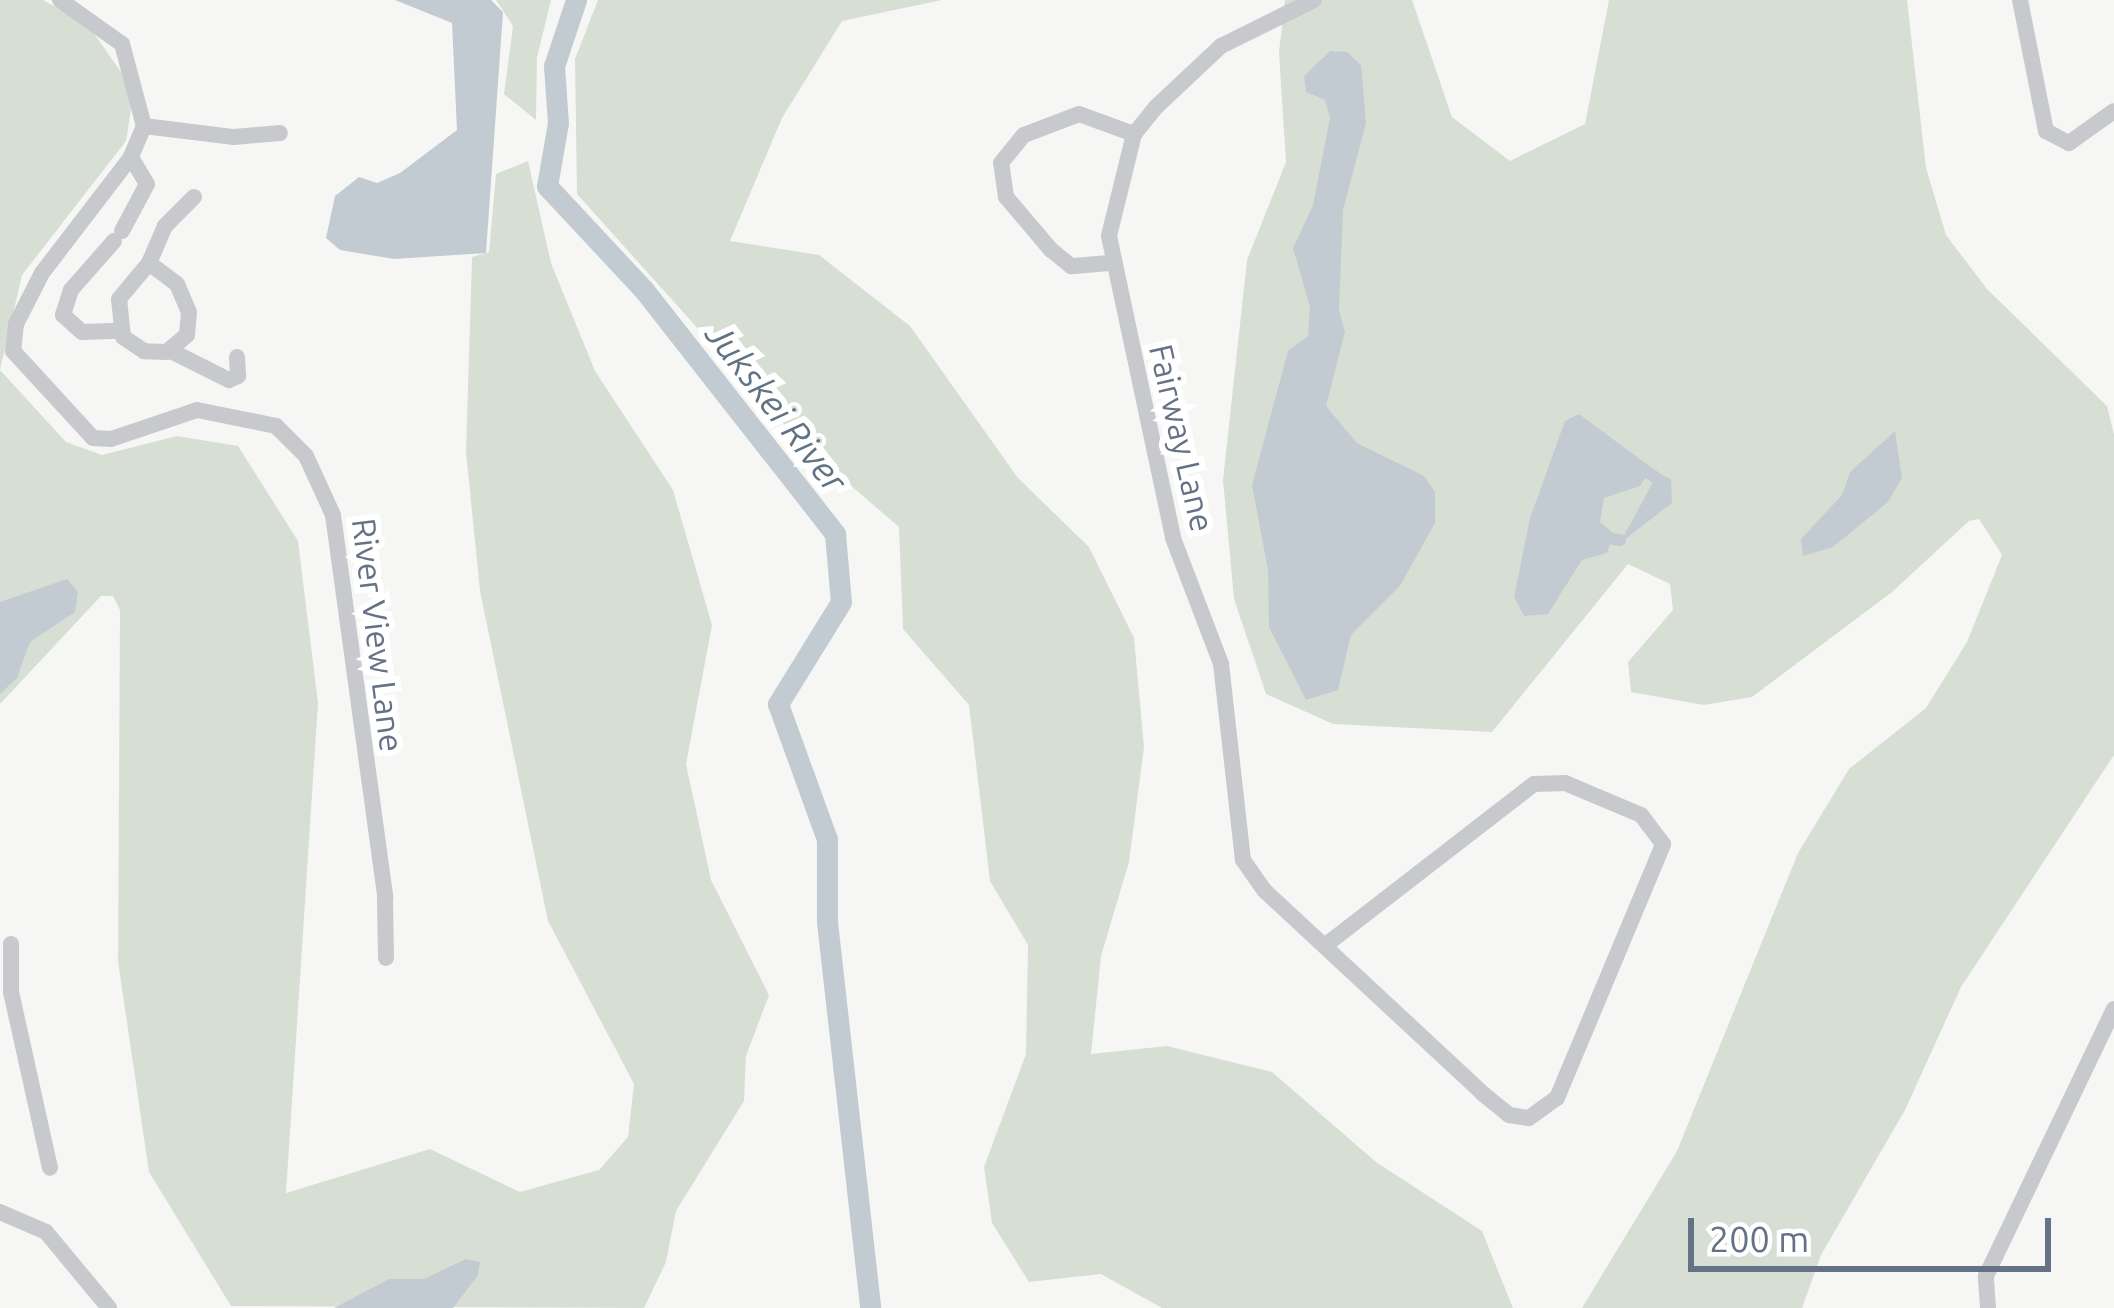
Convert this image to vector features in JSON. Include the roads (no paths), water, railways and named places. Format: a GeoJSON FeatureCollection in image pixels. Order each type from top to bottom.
{"type":"FeatureCollection","features":[{"type":"Feature","properties":{"kind":"street"},"geometry":{"type":"LineString","coordinates":[[60,0],[122,44],[144,126],[234,137],[280,133]]}},
{"type":"Feature","properties":{"kind":"street","name":"Fairway Lane"},"geometry":{"type":"LineString","coordinates":[[1314,0],[1221,46],[1134,134],[1112,213],[1109,263],[1173,538],[1221,664],[1240,850],[1257,882],[1502,1110],[1538,1116],[1562,1088],[1661,858],[1663,837],[1641,815],[1579,788],[1534,784],[1327,944]]}},
{"type":"Feature","properties":{"kind":"street"},"geometry":{"type":"LineString","coordinates":[[2020,0],[2046,131],[2069,143],[2114,111]]}},
{"type":"Feature","properties":{"kind":"street"},"geometry":{"type":"LineString","coordinates":[[1109,263],[1076,267],[1051,250],[1006,197],[1001,163],[1024,135],[1079,114],[1134,134]]}},
{"type":"Feature","properties":{"kind":"street","name":"River View Lane"},"geometry":{"type":"LineString","coordinates":[[144,126],[131,157],[42,273],[16,324],[13,351],[93,438],[208,411],[276,426],[313,466],[333,515],[385,897],[386,958]]}},
{"type":"Feature","properties":{"kind":"street"},"geometry":{"type":"LineString","coordinates":[[131,157],[147,184],[118,236],[71,290],[63,315],[82,332],[120,332],[140,350],[171,351],[229,380],[238,376],[237,357]]}},
{"type":"Feature","properties":{"kind":"street"},"geometry":{"type":"LineString","coordinates":[[120,332],[121,293],[149,262],[164,226],[194,197]]}},
{"type":"Feature","properties":{"kind":"street"},"geometry":{"type":"LineString","coordinates":[[149,262],[177,284],[189,312],[187,335],[171,351]]}},
{"type":"Feature","properties":{"kind":"street"},"geometry":{"type":"LineString","coordinates":[[11,944],[6,993],[50,1168]]}},
{"type":"Feature","properties":{"kind":"street"},"geometry":{"type":"LineString","coordinates":[[1988,1308],[1986,1276],[2114,1009]]}},
{"type":"Feature","properties":{"kind":"street"},"geometry":{"type":"LineString","coordinates":[[0,1212],[46,1232],[109,1308]]}},
{"type":"Feature","properties":{"kind":"waterway","name":"Jukskei River"},"geometry":{"type":"LineString","coordinates":[[576,0],[554,66],[558,123],[547,186],[644,290],[835,534],[841,602],[778,704],[827,839],[827,922],[870,1308]]}},
{"type":"Feature","properties":{"kind":"waterway"},"geometry":{"type":"LineString","coordinates":[[1649,473],[1655,477]]}},
{"type":"Feature","properties":{"kind":"waterway"},"geometry":{"type":"LineString","coordinates":[[1613,539],[1620,540]]}}]}
